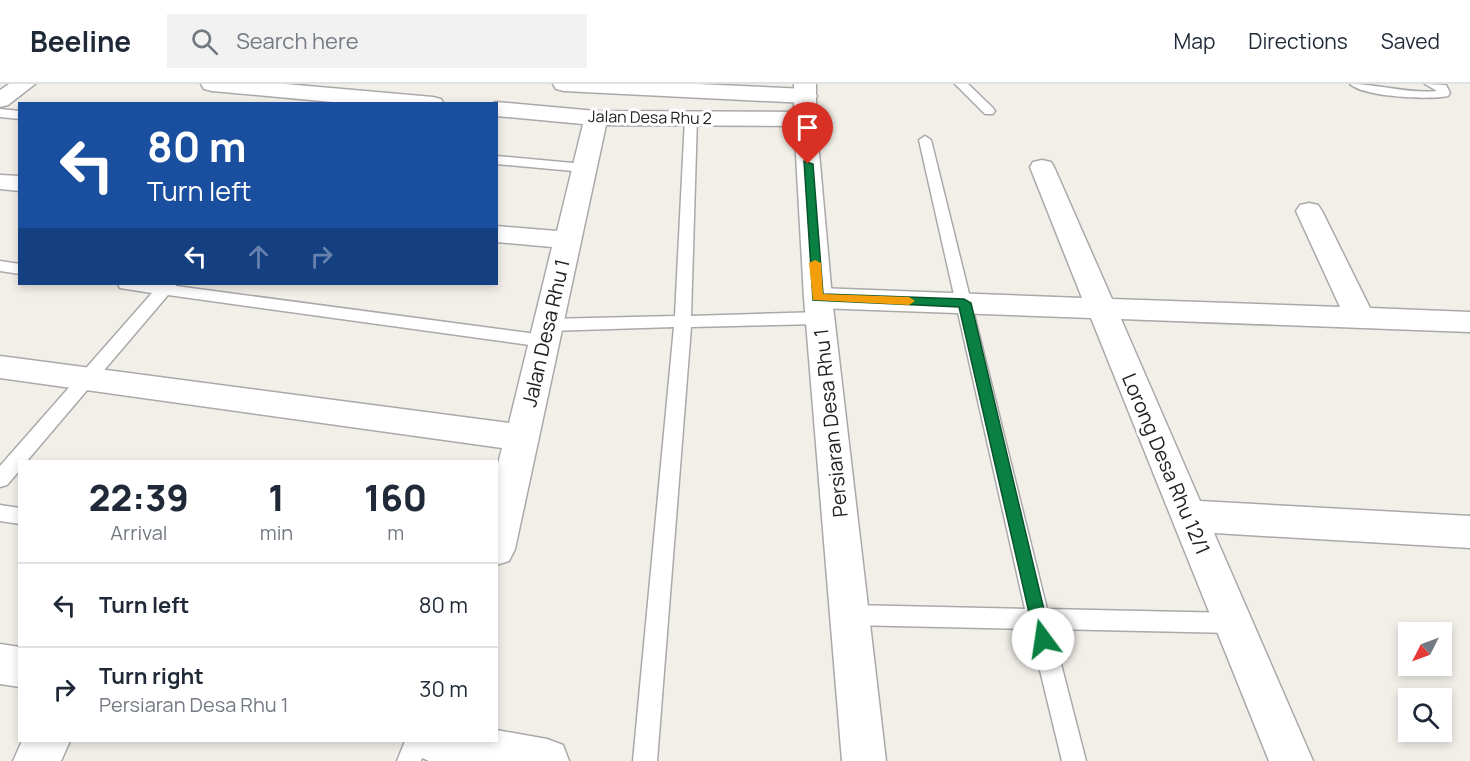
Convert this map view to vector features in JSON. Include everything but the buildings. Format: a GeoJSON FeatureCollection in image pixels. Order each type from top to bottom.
{"type":"FeatureCollection","features":[{"type":"Feature","properties":{"kind":"street"},"geometry":{"type":"LineString","coordinates":[[0,100],[24,84]]}},
{"type":"Feature","properties":{"kind":"street"},"geometry":{"type":"LineString","coordinates":[[212,84],[413,102]]}},
{"type":"Feature","properties":{"kind":"street"},"geometry":{"type":"LineString","coordinates":[[564,84],[645,86],[805,99]]}},
{"type":"Feature","properties":{"kind":"street","name":"Jalan Desa Rhu 2"},"geometry":{"type":"LineString","coordinates":[[498,109],[596,118],[691,118],[805,99]]}},
{"type":"Feature","properties":{"kind":"street","name":"Persiaran Desa Rhu 1"},"geometry":{"type":"LineString","coordinates":[[805,99],[819,308],[864,761]]}},
{"type":"Feature","properties":{"kind":"street","name":"Jalan Desa Rhu 1"},"geometry":{"type":"LineString","coordinates":[[498,540],[596,118]]}},
{"type":"Feature","properties":{"kind":"street","name":"Lorong Desa Rhu 12/1"},"geometry":{"type":"LineString","coordinates":[[1042,166],[1291,761]]}},
{"type":"Feature","properties":{"kind":"street"},"geometry":{"type":"LineString","coordinates":[[0,182],[18,184]]}},
{"type":"Feature","properties":{"kind":"street"},"geometry":{"type":"LineString","coordinates":[[1308,212],[1360,318]]}},
{"type":"Feature","properties":{"kind":"street"},"geometry":{"type":"LineString","coordinates":[[498,234],[567,240]]}},
{"type":"Feature","properties":{"kind":"street"},"geometry":{"type":"LineString","coordinates":[[819,308],[964,303],[1470,322]]}},
{"type":"Feature","properties":{"kind":"street"},"geometry":{"type":"LineString","coordinates":[[0,367],[522,438]]}},
{"type":"Feature","properties":{"kind":"street"},"geometry":{"type":"LineString","coordinates":[[1188,516],[1470,532]]}},
{"type":"Feature","properties":{"kind":"street"},"geometry":{"type":"LineString","coordinates":[[0,664],[18,667]]}},
{"type":"Feature","properties":{"kind":"street"},"geometry":{"type":"LineString","coordinates":[[35,761],[47,742]]}},
{"type":"Feature","properties":{"kind":"street"},"geometry":{"type":"LineString","coordinates":[[439,742],[547,761]]}},
{"type":"Feature","properties":{"kind":"lane"},"geometry":{"type":"LineString","coordinates":[[961,84],[989,111]]}},
{"type":"Feature","properties":{"kind":"lane"},"geometry":{"type":"LineString","coordinates":[[1356,84],[1416,94],[1444,93],[1442,88],[1431,84]]}},
{"type":"Feature","properties":{"kind":"lane"},"geometry":{"type":"LineString","coordinates":[[0,113],[18,115]]}},
{"type":"Feature","properties":{"kind":"lane"},"geometry":{"type":"LineString","coordinates":[[645,761],[683,322],[691,118]]}},
{"type":"Feature","properties":{"kind":"lane"},"geometry":{"type":"LineString","coordinates":[[924,141],[1074,761]]}},
{"type":"Feature","properties":{"kind":"lane"},"geometry":{"type":"LineString","coordinates":[[498,160],[584,168]]}},
{"type":"Feature","properties":{"kind":"lane"},"geometry":{"type":"LineString","coordinates":[[0,266],[18,269]]}},
{"type":"Feature","properties":{"kind":"lane"},"geometry":{"type":"LineString","coordinates":[[146,285],[546,333],[819,308]]}},
{"type":"Feature","properties":{"kind":"lane"},"geometry":{"type":"LineString","coordinates":[[0,479],[167,286]]}},
{"type":"Feature","properties":{"kind":"lane"},"geometry":{"type":"LineString","coordinates":[[0,513],[18,516]]}},
{"type":"Feature","properties":{"kind":"lane"},"geometry":{"type":"LineString","coordinates":[[850,615],[1233,622]]}},
{"type":"Feature","properties":{"kind":"lane"},"geometry":{"type":"LineString","coordinates":[[409,761],[439,742]]}},
{"type":"Feature","properties":{"kind":"slow traffic"},"geometry":{"type":"LineString","coordinates":[[815,263],[818,298],[909,301]]}},
{"type":"Feature","properties":{"kind":"route"},"geometry":{"type":"LineString","coordinates":[[808,164],[818,298],[964,303],[1043,639]]}}]}
